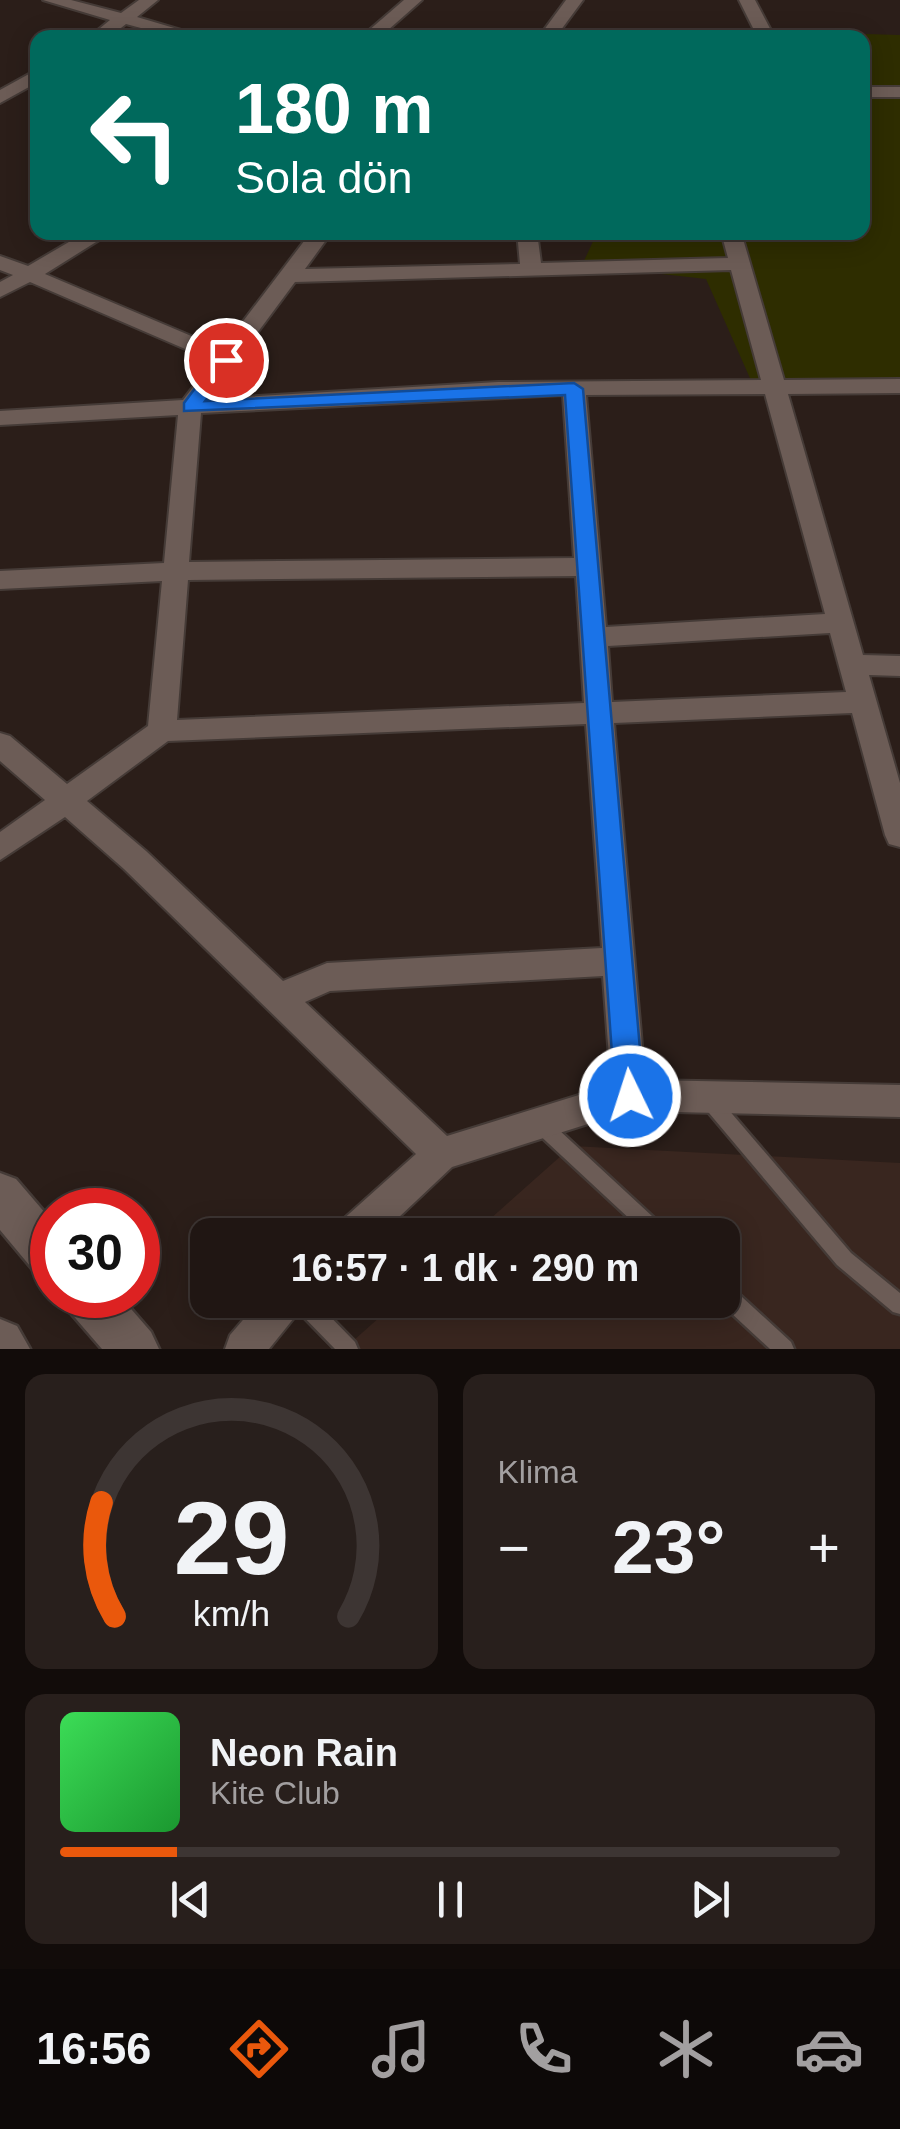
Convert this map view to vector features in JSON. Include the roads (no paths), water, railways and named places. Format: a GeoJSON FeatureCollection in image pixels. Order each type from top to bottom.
{"type":"FeatureCollection","features":[{"type":"Feature","properties":{"kind":"street"},"geometry":{"type":"LineString","coordinates":[[51,0],[168,30]]}},
{"type":"Feature","properties":{"kind":"street"},"geometry":{"type":"LineString","coordinates":[[108,30],[150,0]]}},
{"type":"Feature","properties":{"kind":"street"},"geometry":{"type":"LineString","coordinates":[[378,30],[414,0]]}},
{"type":"Feature","properties":{"kind":"street"},"geometry":{"type":"LineString","coordinates":[[552,30],[575,0]]}},
{"type":"Feature","properties":{"kind":"street"},"geometry":{"type":"LineString","coordinates":[[747,0],[762,30]]}},
{"type":"Feature","properties":{"kind":"street"},"geometry":{"type":"LineString","coordinates":[[0,98],[30,79]]}},
{"type":"Feature","properties":{"kind":"street"},"geometry":{"type":"LineString","coordinates":[[870,92],[900,92]]}},
{"type":"Feature","properties":{"kind":"street"},"geometry":{"type":"LineString","coordinates":[[0,291],[88,240]]}},
{"type":"Feature","properties":{"kind":"street"},"geometry":{"type":"LineString","coordinates":[[162,731],[190,407],[316,240]]}},
{"type":"Feature","properties":{"kind":"street"},"geometry":{"type":"LineString","coordinates":[[528,240],[531,270]]}},
{"type":"Feature","properties":{"kind":"street"},"geometry":{"type":"LineString","coordinates":[[732,240],[900,835]]}},
{"type":"Feature","properties":{"kind":"street"},"geometry":{"type":"LineString","coordinates":[[0,262],[226,360]]}},
{"type":"Feature","properties":{"kind":"street"},"geometry":{"type":"LineString","coordinates":[[288,276],[740,264]]}},
{"type":"Feature","properties":{"kind":"street"},"geometry":{"type":"LineString","coordinates":[[0,418],[574,389],[900,386]]}},
{"type":"Feature","properties":{"kind":"street"},"geometry":{"type":"LineString","coordinates":[[574,389],[630,1096]]}},
{"type":"Feature","properties":{"kind":"street"},"geometry":{"type":"LineString","coordinates":[[0,580],[176,571],[588,566]]}},
{"type":"Feature","properties":{"kind":"street"},"geometry":{"type":"LineString","coordinates":[[594,636],[840,623]]}},
{"type":"Feature","properties":{"kind":"street"},"geometry":{"type":"LineString","coordinates":[[854,665],[900,666]]}},
{"type":"Feature","properties":{"kind":"street"},"geometry":{"type":"LineString","coordinates":[[0,848],[162,731],[863,702]]}},
{"type":"Feature","properties":{"kind":"street"},"geometry":{"type":"LineString","coordinates":[[0,744],[136,860],[442,1154]]}},
{"type":"Feature","properties":{"kind":"street"},"geometry":{"type":"LineString","coordinates":[[279,998],[327,977],[619,961]]}},
{"type":"Feature","properties":{"kind":"street"},"geometry":{"type":"LineString","coordinates":[[372,1218],[442,1154],[630,1096],[900,1101]]}},
{"type":"Feature","properties":{"kind":"street"},"geometry":{"type":"LineString","coordinates":[[0,1196],[30,1231]]}},
{"type":"Feature","properties":{"kind":"street"},"geometry":{"type":"LineString","coordinates":[[107,1318],[134,1349]]}},
{"type":"Feature","properties":{"kind":"street"},"geometry":{"type":"LineString","coordinates":[[244,1349],[270,1318]]}},
{"type":"Feature","properties":{"kind":"lane"},"geometry":{"type":"LineString","coordinates":[[706,1097],[844,1259],[900,1305]]}},
{"type":"Feature","properties":{"kind":"lane"},"geometry":{"type":"LineString","coordinates":[[540,1123],[642,1218]]}},
{"type":"Feature","properties":{"kind":"lane"},"geometry":{"type":"LineString","coordinates":[[740,1309],[784,1349]]}},
{"type":"Feature","properties":{"kind":"lane"},"geometry":{"type":"LineString","coordinates":[[318,1318],[348,1349]]}}]}
